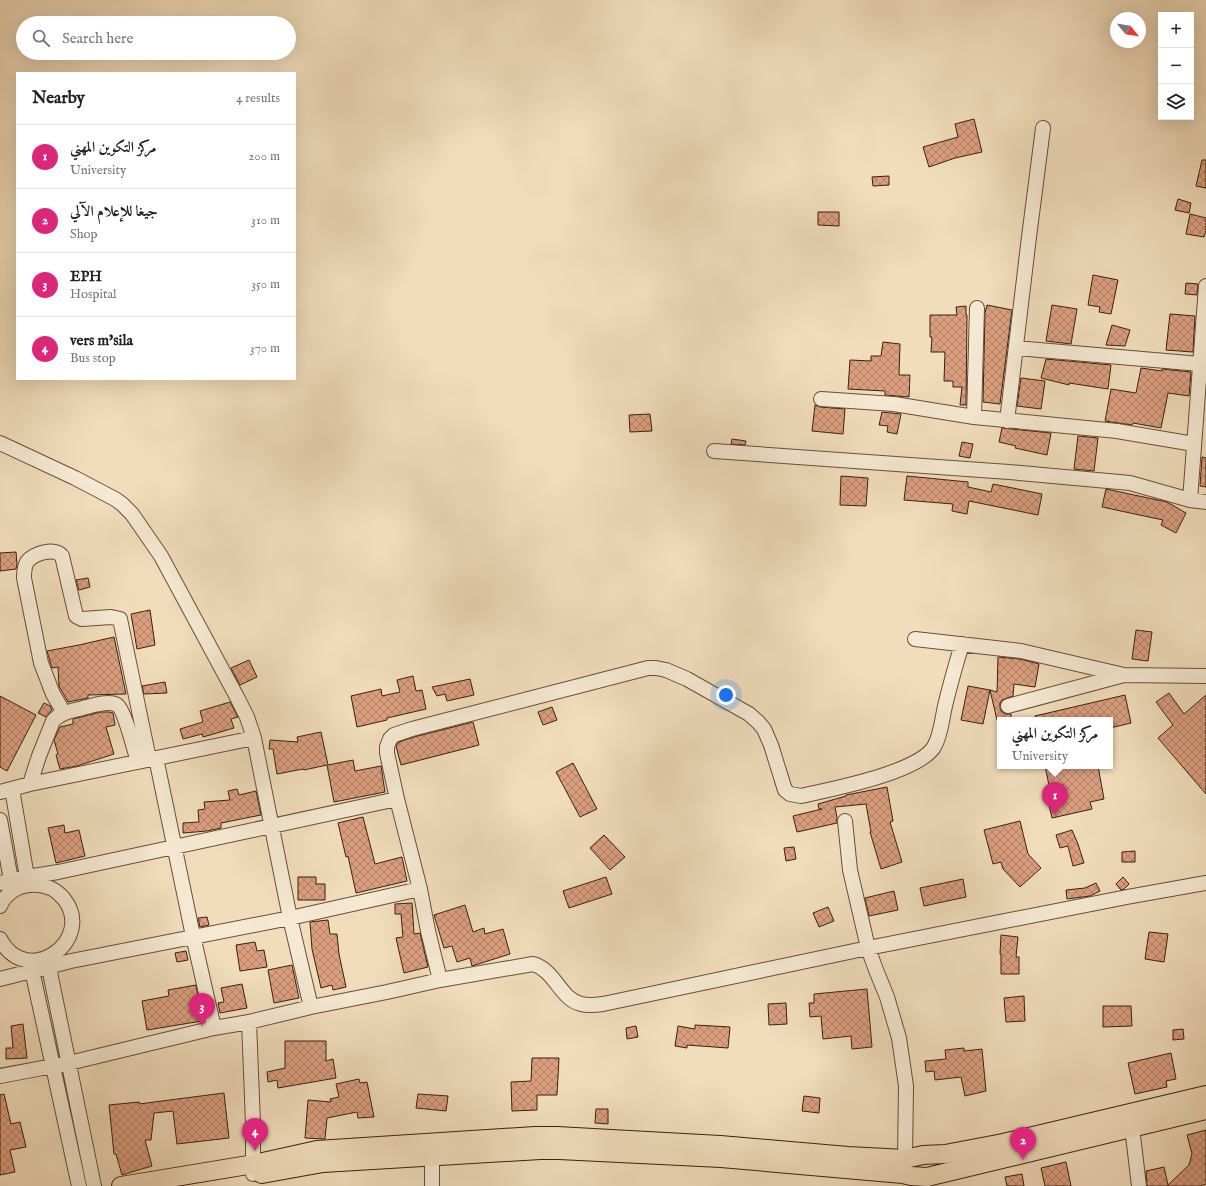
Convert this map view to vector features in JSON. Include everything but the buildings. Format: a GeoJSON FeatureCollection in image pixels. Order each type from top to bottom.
{"type":"FeatureCollection","features":[{"type":"Feature","properties":{"kind":"main road"},"geometry":{"type":"LineString","coordinates":[[121,1186],[323,1163],[559,1150],[904,1166],[923,1155],[945,1154],[1003,1143],[1206,1095]]}},
{"type":"Feature","properties":{"kind":"main road"},"geometry":{"type":"LineString","coordinates":[[190,1186],[254,1170],[317,1150],[557,1136],[720,1145],[848,1156],[904,1166],[911,1176],[934,1179],[1132,1127],[1206,1110]]}},
{"type":"Feature","properties":{"kind":"main road"},"geometry":{"type":"LineString","coordinates":[[923,1155],[917,1159],[914,1165],[915,1172],[920,1176],[934,1179]]}},
{"type":"Feature","properties":{"kind":"street"},"geometry":{"type":"LineString","coordinates":[[1007,421],[1043,128]]}},
{"type":"Feature","properties":{"kind":"street"},"geometry":{"type":"LineString","coordinates":[[1190,500],[1198,451],[1200,364],[1206,286]]}},
{"type":"Feature","properties":{"kind":"street"},"geometry":{"type":"LineString","coordinates":[[974,417],[976,308]]}},
{"type":"Feature","properties":{"kind":"street"},"geometry":{"type":"LineString","coordinates":[[1016,348],[1200,364]]}},
{"type":"Feature","properties":{"kind":"street"},"geometry":{"type":"LineString","coordinates":[[820,399],[894,404],[1007,421],[1118,431],[1198,451]]}},
{"type":"Feature","properties":{"kind":"street"},"geometry":{"type":"LineString","coordinates":[[0,443],[75,478],[115,499],[132,514],[160,556],[238,699],[254,738],[290,918],[311,1007]]}},
{"type":"Feature","properties":{"kind":"street"},"geometry":{"type":"LineString","coordinates":[[714,451],[1009,472],[1130,483],[1190,500],[1206,502]]}},
{"type":"Feature","properties":{"kind":"street"},"geometry":{"type":"LineString","coordinates":[[64,713],[53,694],[41,664],[24,578],[25,567],[30,559],[36,555],[51,552],[58,553],[62,556],[76,616],[78,618],[82,620],[112,617],[120,619],[148,760],[175,847],[214,1028]]}},
{"type":"Feature","properties":{"kind":"street"},"geometry":{"type":"LineString","coordinates":[[915,639],[1021,651],[1124,675],[1206,676]]}},
{"type":"Feature","properties":{"kind":"street"},"geometry":{"type":"LineString","coordinates":[[440,980],[428,931],[420,889],[387,753],[388,743],[394,736],[412,729],[579,685],[648,668],[656,668],[666,670],[687,679],[749,714],[764,729],[771,745],[785,790],[790,794],[801,796],[853,784],[892,772],[909,765],[925,756],[933,749],[939,733],[962,644]]}},
{"type":"Feature","properties":{"kind":"street"},"geometry":{"type":"LineString","coordinates":[[1008,706],[1124,675]]}},
{"type":"Feature","properties":{"kind":"street"},"geometry":{"type":"LineString","coordinates":[[30,784],[53,721],[64,713],[96,704],[112,703],[118,705],[128,728],[148,760]]}},
{"type":"Feature","properties":{"kind":"street"},"geometry":{"type":"LineString","coordinates":[[28,881],[6,791],[30,784],[254,738]]}},
{"type":"Feature","properties":{"kind":"street"},"geometry":{"type":"LineString","coordinates":[[9,884],[28,881],[58,872],[272,825],[397,799]]}},
{"type":"Feature","properties":{"kind":"street"},"geometry":{"type":"LineString","coordinates":[[0,820],[9,884],[8,895],[0,906]]}},
{"type":"Feature","properties":{"kind":"street"},"geometry":{"type":"LineString","coordinates":[[845,820],[850,870],[868,948],[887,997],[901,1049],[906,1086],[904,1166]]}},
{"type":"Feature","properties":{"kind":"street"},"geometry":{"type":"LineString","coordinates":[[28,881],[51,888],[67,903],[71,913],[72,924],[70,935],[64,945],[48,962],[94,1186]]}},
{"type":"Feature","properties":{"kind":"street"},"geometry":{"type":"LineString","coordinates":[[0,1076],[68,1063],[214,1028],[249,1022],[311,1007],[440,980],[532,964],[544,969],[566,995],[574,1001],[586,1005],[603,1004],[868,948],[1206,883]]}},
{"type":"Feature","properties":{"kind":"street"},"geometry":{"type":"LineString","coordinates":[[0,979],[30,966],[48,962],[71,961],[290,918],[420,889]]}},
{"type":"Feature","properties":{"kind":"street"},"geometry":{"type":"LineString","coordinates":[[0,939],[6,948],[30,966],[79,1186]]}},
{"type":"Feature","properties":{"kind":"street"},"geometry":{"type":"LineString","coordinates":[[249,1022],[254,1170]]}},
{"type":"Feature","properties":{"kind":"street"},"geometry":{"type":"LineString","coordinates":[[1132,1127],[1139,1186]]}},
{"type":"Feature","properties":{"kind":"street"},"geometry":{"type":"LineString","coordinates":[[432,1157],[432,1186]]}},
{"type":"Feature","properties":{"kind":"place","name":"مركز التكوين المهني"},"geometry":{"type":"Point","coordinates":[1055,815]}},
{"type":"Feature","properties":{"kind":"place","name":"EPH"},"geometry":{"type":"Point","coordinates":[202,1026]}},
{"type":"Feature","properties":{"kind":"place","name":"vers m'sila"},"geometry":{"type":"Point","coordinates":[255,1151]}},
{"type":"Feature","properties":{"kind":"place","name":"جيغا للإعلام الآلي"},"geometry":{"type":"Point","coordinates":[1023,1160]}}]}
